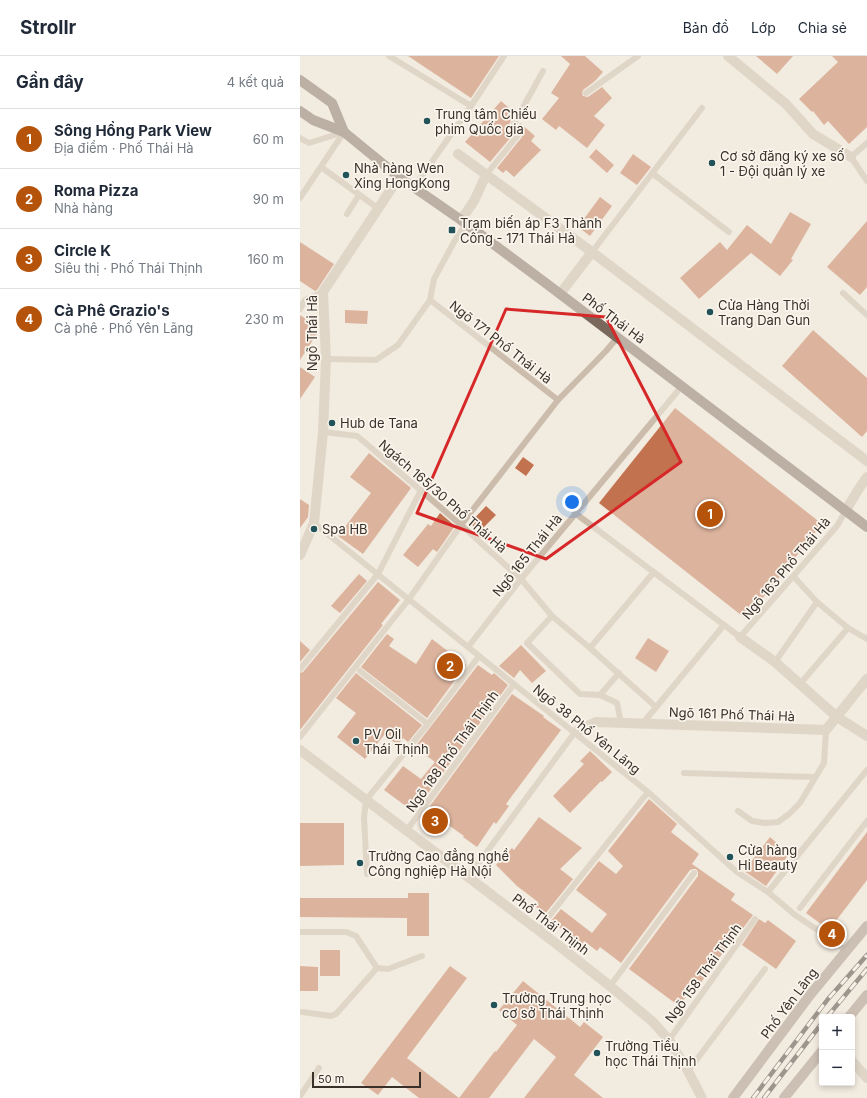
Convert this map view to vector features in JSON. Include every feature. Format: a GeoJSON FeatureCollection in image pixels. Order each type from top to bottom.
{"type":"FeatureCollection","features":[{"type":"Feature","properties":{"kind":"main road","name":"Phố Thái Hà"},"geometry":{"type":"LineString","coordinates":[[300,80],[332,103],[344,132]]}},
{"type":"Feature","properties":{"kind":"main road","name":"Phố Thái Hà"},"geometry":{"type":"LineString","coordinates":[[300,111],[313,120],[344,132],[399,177],[463,222],[560,294],[867,527]]}},
{"type":"Feature","properties":{"kind":"main road","name":"Phố Yên Lãng"},"geometry":{"type":"LineString","coordinates":[[733,1098],[810,995],[867,926]]}},
{"type":"Feature","properties":{"kind":"main road"},"geometry":{"type":"LineString","coordinates":[[851,1014],[867,995]]}},
{"type":"Feature","properties":{"kind":"main road"},"geometry":{"type":"LineString","coordinates":[[784,1098],[819,1055]]}},
{"type":"Feature","properties":{"kind":"street"},"geometry":{"type":"LineString","coordinates":[[728,56],[786,104],[813,134],[851,157]]}},
{"type":"Feature","properties":{"kind":"street"},"geometry":{"type":"LineString","coordinates":[[458,154],[592,252],[867,461]]}},
{"type":"Feature","properties":{"kind":"street"},"geometry":{"type":"LineString","coordinates":[[463,222],[486,174]]}},
{"type":"Feature","properties":{"kind":"street","name":"Ngõ Thái Hà"},"geometry":{"type":"LineString","coordinates":[[300,555],[314,523],[324,432],[326,359],[323,292],[399,177]]}},
{"type":"Feature","properties":{"kind":"street"},"geometry":{"type":"LineString","coordinates":[[560,294],[592,252]]}},
{"type":"Feature","properties":{"kind":"street"},"geometry":{"type":"LineString","coordinates":[[846,510],[867,477]]}},
{"type":"Feature","properties":{"kind":"street"},"geometry":{"type":"LineString","coordinates":[[740,637],[775,662],[837,717],[867,736]]}},
{"type":"Feature","properties":{"kind":"street"},"geometry":{"type":"LineString","coordinates":[[826,730],[867,679]]}},
{"type":"Feature","properties":{"kind":"street","name":"Ngõ 161 Phố Thái Hà"},"geometry":{"type":"LineString","coordinates":[[575,732],[596,722],[826,730]]}},
{"type":"Feature","properties":{"kind":"street","name":"Phố Thái Thịnh"},"geometry":{"type":"LineString","coordinates":[[300,750],[538,930],[610,986],[653,1022],[669,1040],[702,1098]]}},
{"type":"Feature","properties":{"kind":"street"},"geometry":{"type":"LineString","coordinates":[[855,1064],[867,1078]]}},
{"type":"Feature","properties":{"kind":"lane"},"geometry":{"type":"LineString","coordinates":[[389,56],[471,106]]}},
{"type":"Feature","properties":{"kind":"lane"},"geometry":{"type":"LineString","coordinates":[[414,187],[504,56]]}},
{"type":"Feature","properties":{"kind":"lane"},"geometry":{"type":"LineString","coordinates":[[586,93],[638,56]]}},
{"type":"Feature","properties":{"kind":"lane"},"geometry":{"type":"LineString","coordinates":[[486,174],[518,135],[511,129],[543,71]]}},
{"type":"Feature","properties":{"kind":"lane"},"geometry":{"type":"LineString","coordinates":[[592,252],[702,108]]}},
{"type":"Feature","properties":{"kind":"lane"},"geometry":{"type":"LineString","coordinates":[[300,138],[309,143],[344,132]]}},
{"type":"Feature","properties":{"kind":"lane"},"geometry":{"type":"LineString","coordinates":[[300,198],[344,132]]}},
{"type":"Feature","properties":{"kind":"lane"},"geometry":{"type":"LineString","coordinates":[[867,143],[851,157],[867,181]]}},
{"type":"Feature","properties":{"kind":"lane"},"geometry":{"type":"LineString","coordinates":[[321,167],[379,209]]}},
{"type":"Feature","properties":{"kind":"lane"},"geometry":{"type":"LineString","coordinates":[[652,173],[729,232]]}},
{"type":"Feature","properties":{"kind":"lane"},"geometry":{"type":"LineString","coordinates":[[347,214],[359,195]]}},
{"type":"Feature","properties":{"kind":"lane"},"geometry":{"type":"LineString","coordinates":[[326,359],[376,360],[398,345],[430,300],[434,279],[463,222]]}},
{"type":"Feature","properties":{"kind":"lane"},"geometry":{"type":"LineString","coordinates":[[300,309],[305,300],[323,292]]}},
{"type":"Feature","properties":{"kind":"lane"},"geometry":{"type":"LineString","coordinates":[[843,293],[867,314]]}},
{"type":"Feature","properties":{"kind":"lane","name":"Ngõ 171 Phố Thái Hà"},"geometry":{"type":"LineString","coordinates":[[430,300],[558,400]]}},
{"type":"Feature","properties":{"kind":"lane"},"geometry":{"type":"LineString","coordinates":[[300,737],[409,599],[461,525],[558,400],[617,338]]}},
{"type":"Feature","properties":{"kind":"lane","name":"Ngõ 165 Thái Hà"},"geometry":{"type":"LineString","coordinates":[[468,647],[575,513],[682,386]]}},
{"type":"Feature","properties":{"kind":"lane","name":"Ngách 165/30 Phố Thái Hà"},"geometry":{"type":"LineString","coordinates":[[324,432],[357,436],[421,490],[521,579],[552,616],[656,707]]}},
{"type":"Feature","properties":{"kind":"lane"},"geometry":{"type":"LineString","coordinates":[[300,670],[378,574],[421,490]]}},
{"type":"Feature","properties":{"kind":"lane","name":"Ngõ 163 Phố Thái Hà"},"geometry":{"type":"LineString","coordinates":[[740,637],[837,526],[846,510]]}},
{"type":"Feature","properties":{"kind":"lane"},"geometry":{"type":"LineString","coordinates":[[575,513],[740,637]]}},
{"type":"Feature","properties":{"kind":"lane","name":"Ngõ 38 Phố Yên Lãng"},"geometry":{"type":"LineString","coordinates":[[314,523],[648,792],[737,872],[768,892],[795,915],[834,941],[846,951]]}},
{"type":"Feature","properties":{"kind":"lane"},"geometry":{"type":"LineString","coordinates":[[590,648],[654,572]]}},
{"type":"Feature","properties":{"kind":"lane"},"geometry":{"type":"LineString","coordinates":[[794,577],[817,602],[848,628],[867,639]]}},
{"type":"Feature","properties":{"kind":"lane"},"geometry":{"type":"LineString","coordinates":[[775,662],[817,602]]}},
{"type":"Feature","properties":{"kind":"lane"},"geometry":{"type":"LineString","coordinates":[[552,616],[527,643],[580,694],[600,695],[616,704],[621,723]]}},
{"type":"Feature","properties":{"kind":"lane"},"geometry":{"type":"LineString","coordinates":[[643,723],[724,625]]}},
{"type":"Feature","properties":{"kind":"lane"},"geometry":{"type":"LineString","coordinates":[[800,684],[848,628]]}},
{"type":"Feature","properties":{"kind":"lane"},"geometry":{"type":"LineString","coordinates":[[367,874],[364,818],[366,800],[428,724],[479,656]]}},
{"type":"Feature","properties":{"kind":"lane"},"geometry":{"type":"LineString","coordinates":[[360,671],[428,724]]}},
{"type":"Feature","properties":{"kind":"lane"},"geometry":{"type":"LineString","coordinates":[[600,695],[618,673]]}},
{"type":"Feature","properties":{"kind":"lane","name":"Ngõ 188 Phố Thái Thịnh"},"geometry":{"type":"LineString","coordinates":[[407,830],[514,684]]}},
{"type":"Feature","properties":{"kind":"lane"},"geometry":{"type":"LineString","coordinates":[[738,811],[752,821],[765,824],[778,822],[789,814],[800,803],[824,763],[826,730]]}},
{"type":"Feature","properties":{"kind":"lane"},"geometry":{"type":"LineString","coordinates":[[467,876],[475,868],[575,732]]}},
{"type":"Feature","properties":{"kind":"lane"},"geometry":{"type":"LineString","coordinates":[[768,892],[867,770]]}},
{"type":"Feature","properties":{"kind":"lane"},"geometry":{"type":"LineString","coordinates":[[684,773],[815,777]]}},
{"type":"Feature","properties":{"kind":"lane"},"geometry":{"type":"LineString","coordinates":[[538,930],[648,792]]}},
{"type":"Feature","properties":{"kind":"lane"},"geometry":{"type":"LineString","coordinates":[[800,908],[867,821]]}},
{"type":"Feature","properties":{"kind":"lane"},"geometry":{"type":"LineString","coordinates":[[610,986],[694,873]]}},
{"type":"Feature","properties":{"kind":"lane","name":"Ngõ 158 Thái Thịnh"},"geometry":{"type":"LineString","coordinates":[[669,1040],[755,919]]}},
{"type":"Feature","properties":{"kind":"lane"},"geometry":{"type":"LineString","coordinates":[[300,932],[346,932],[356,936],[377,968]]}},
{"type":"Feature","properties":{"kind":"lane"},"geometry":{"type":"LineString","coordinates":[[377,968],[388,969],[422,956]]}},
{"type":"Feature","properties":{"kind":"lane"},"geometry":{"type":"LineString","coordinates":[[302,1012],[331,1016],[336,1014],[377,968]]}},
{"type":"Feature","properties":{"kind":"lane"},"geometry":{"type":"LineString","coordinates":[[688,1071],[765,969]]}},
{"type":"Feature","properties":{"kind":"lane"},"geometry":{"type":"LineString","coordinates":[[300,1096],[319,1068]]}},
{"type":"Feature","properties":{"kind":"highlighted area"},"geometry":{"type":"Polygon","coordinates":[[[506,309],[606,317],[681,462],[546,559],[417,513],[506,309]]]}},
{"type":"Feature","properties":{"kind":"building"},"geometry":{"type":"Polygon","coordinates":[[[408,56],[499,56],[471,98],[408,56]]]}},
{"type":"Feature","properties":{"kind":"building"},"geometry":{"type":"Polygon","coordinates":[[[561,56],[585,56],[603,72],[595,81],[583,90],[583,96],[588,97],[602,87],[612,98],[594,116],[605,125],[587,148],[559,126],[556,130],[542,119],[559,98],[551,93],[570,64],[561,56]]]}},
{"type":"Feature","properties":{"kind":"building"},"geometry":{"type":"Polygon","coordinates":[[[756,56],[793,56],[777,74],[756,56]]]}},
{"type":"Feature","properties":{"kind":"building"},"geometry":{"type":"Polygon","coordinates":[[[832,56],[867,56],[867,127],[849,144],[828,121],[824,125],[813,111],[812,112],[799,99],[838,62],[832,56]]]}},
{"type":"Feature","properties":{"kind":"building"},"geometry":{"type":"Polygon","coordinates":[[[501,101],[515,113],[507,128],[507,131],[512,136],[490,162],[465,142],[501,101]]]}},
{"type":"Feature","properties":{"kind":"building"},"geometry":{"type":"Polygon","coordinates":[[[520,123],[535,136],[531,141],[541,150],[514,177],[506,170],[503,173],[497,168],[522,137],[522,133],[517,128],[520,123]]]}},
{"type":"Feature","properties":{"kind":"building"},"geometry":{"type":"Polygon","coordinates":[[[596,149],[614,165],[607,173],[589,157],[596,149]]]}},
{"type":"Feature","properties":{"kind":"building"},"geometry":{"type":"Polygon","coordinates":[[[633,154],[651,167],[637,185],[620,173],[633,154]]]}},
{"type":"Feature","properties":{"kind":"building"},"geometry":{"type":"Polygon","coordinates":[[[600,197],[612,206],[590,236],[578,227],[600,197]]]}},
{"type":"Feature","properties":{"kind":"building"},"geometry":{"type":"Polygon","coordinates":[[[790,212],[811,224],[791,259],[793,260],[780,276],[751,253],[699,299],[680,278],[720,242],[727,250],[747,225],[771,244],[790,212]]]}},
{"type":"Feature","properties":{"kind":"building"},"geometry":{"type":"Polygon","coordinates":[[[867,221],[867,287],[860,295],[827,267],[867,221]]]}},
{"type":"Feature","properties":{"kind":"building"},"geometry":{"type":"Polygon","coordinates":[[[300,242],[334,264],[315,291],[300,281],[300,242]]]}},
{"type":"Feature","properties":{"kind":"building"},"geometry":{"type":"Polygon","coordinates":[[[345,310],[368,311],[367,324],[345,323],[345,310]]]}},
{"type":"Feature","properties":{"kind":"building"},"geometry":{"type":"Polygon","coordinates":[[[300,315],[318,327],[318,332],[300,360],[300,315]]]}},
{"type":"Feature","properties":{"kind":"building"},"geometry":{"type":"Polygon","coordinates":[[[813,330],[867,378],[867,431],[862,437],[782,366],[813,330]]]}},
{"type":"Feature","properties":{"kind":"building"},"geometry":{"type":"Polygon","coordinates":[[[300,367],[315,377],[300,399],[300,367]]]}},
{"type":"Feature","properties":{"kind":"building"},"geometry":{"type":"Polygon","coordinates":[[[675,408],[822,524],[746,619],[599,503],[675,408]]]}},
{"type":"Feature","properties":{"kind":"building"},"geometry":{"type":"Polygon","coordinates":[[[369,453],[411,488],[363,554],[338,536],[371,493],[350,477],[369,453]]]}},
{"type":"Feature","properties":{"kind":"building"},"geometry":{"type":"Polygon","coordinates":[[[523,457],[534,465],[526,476],[515,468],[523,457]]]}},
{"type":"Feature","properties":{"kind":"building"},"geometry":{"type":"Polygon","coordinates":[[[300,499],[309,505],[308,517],[300,528],[300,499]]]}},
{"type":"Feature","properties":{"kind":"building"},"geometry":{"type":"Polygon","coordinates":[[[486,506],[496,515],[479,532],[470,523],[486,506]]]}},
{"type":"Feature","properties":{"kind":"building"},"geometry":{"type":"Polygon","coordinates":[[[440,513],[455,526],[437,552],[433,549],[418,567],[403,555],[428,524],[431,526],[440,513]]]}},
{"type":"Feature","properties":{"kind":"building"},"geometry":{"type":"Polygon","coordinates":[[[359,574],[367,581],[340,613],[331,606],[359,574]]]}},
{"type":"Feature","properties":{"kind":"building"},"geometry":{"type":"Polygon","coordinates":[[[378,582],[400,600],[381,624],[383,625],[300,730],[300,673],[303,672],[378,582]]]}},
{"type":"Feature","properties":{"kind":"building"},"geometry":{"type":"Polygon","coordinates":[[[387,634],[394,639],[389,646],[416,664],[432,639],[466,665],[427,718],[361,667],[387,634]]]}},
{"type":"Feature","properties":{"kind":"building"},"geometry":{"type":"Polygon","coordinates":[[[648,638],[669,651],[656,672],[635,658],[648,638]]]}},
{"type":"Feature","properties":{"kind":"building"},"geometry":{"type":"Polygon","coordinates":[[[300,641],[310,650],[300,662],[300,641]]]}},
{"type":"Feature","properties":{"kind":"building"},"geometry":{"type":"Polygon","coordinates":[[[521,645],[546,671],[532,683],[520,670],[514,678],[499,666],[521,645]]]}},
{"type":"Feature","properties":{"kind":"building"},"geometry":{"type":"Polygon","coordinates":[[[478,665],[492,675],[494,673],[508,685],[414,812],[384,790],[403,766],[421,779],[435,762],[415,747],[478,665]]]}},
{"type":"Feature","properties":{"kind":"building"},"geometry":{"type":"Polygon","coordinates":[[[356,673],[422,725],[408,742],[403,738],[398,745],[384,735],[365,759],[337,737],[356,713],[336,698],[356,673]]]}},
{"type":"Feature","properties":{"kind":"building"},"geometry":{"type":"Polygon","coordinates":[[[512,694],[544,716],[543,717],[561,730],[506,804],[509,806],[496,824],[494,822],[477,847],[427,810],[512,694]]]}},
{"type":"Feature","properties":{"kind":"building"},"geometry":{"type":"Polygon","coordinates":[[[590,751],[612,772],[602,782],[601,781],[570,813],[553,796],[584,764],[580,761],[590,751]]]}},
{"type":"Feature","properties":{"kind":"building"},"geometry":{"type":"Polygon","coordinates":[[[649,799],[677,824],[671,832],[699,854],[692,864],[735,894],[731,900],[753,915],[699,985],[697,983],[679,1006],[629,969],[698,876],[696,869],[690,870],[621,963],[600,947],[597,951],[584,941],[582,945],[551,921],[561,909],[592,933],[607,914],[576,890],[599,861],[616,874],[623,866],[608,851],[649,799]]]}},
{"type":"Feature","properties":{"kind":"building"},"geometry":{"type":"Polygon","coordinates":[[[539,817],[582,848],[560,869],[573,879],[545,914],[535,906],[538,902],[517,886],[496,865],[512,848],[514,850],[539,817]]]}},
{"type":"Feature","properties":{"kind":"building"},"geometry":{"type":"Polygon","coordinates":[[[300,823],[344,823],[344,865],[300,866],[300,823]]]}},
{"type":"Feature","properties":{"kind":"building"},"geometry":{"type":"Polygon","coordinates":[[[867,832],[867,880],[829,930],[806,913],[867,832]]]}},
{"type":"Feature","properties":{"kind":"building"},"geometry":{"type":"Polygon","coordinates":[[[770,837],[789,854],[766,886],[744,871],[770,837]]]}},
{"type":"Feature","properties":{"kind":"building"},"geometry":{"type":"Polygon","coordinates":[[[408,893],[429,893],[429,936],[407,936],[407,918],[300,917],[300,898],[408,898],[408,893]]]}},
{"type":"Feature","properties":{"kind":"building"},"geometry":{"type":"Polygon","coordinates":[[[759,919],[765,923],[768,920],[796,941],[776,969],[742,945],[759,919]]]}},
{"type":"Feature","properties":{"kind":"building"},"geometry":{"type":"Polygon","coordinates":[[[320,950],[340,950],[340,976],[320,976],[320,950]]]}},
{"type":"Feature","properties":{"kind":"building"},"geometry":{"type":"Polygon","coordinates":[[[300,966],[318,967],[318,991],[300,991],[300,966]]]}},
{"type":"Feature","properties":{"kind":"building"},"geometry":{"type":"Polygon","coordinates":[[[450,966],[467,978],[407,1058],[459,1098],[419,1098],[392,1077],[378,1095],[361,1083],[450,966]]]}},
{"type":"Feature","properties":{"kind":"building"},"geometry":{"type":"Polygon","coordinates":[[[523,981],[580,1027],[584,1022],[603,1037],[574,1075],[603,1098],[524,1098],[556,1057],[534,1039],[489,1098],[459,1098],[517,1025],[499,1010],[523,981]]]}},
{"type":"Feature","properties":{"kind":"railway"},"geometry":{"type":"LineString","coordinates":[[753,1098],[828,999],[867,955]]}},
{"type":"Feature","properties":{"kind":"railway"},"geometry":{"type":"LineString","coordinates":[[830,1014],[867,969]]}},
{"type":"Feature","properties":{"kind":"railway"},"geometry":{"type":"LineString","coordinates":[[764,1098],[819,1027]]}},
{"type":"Feature","properties":{"kind":"place","name":"Trung tâm Chiếu phim Quốc gia"},"geometry":{"type":"Point","coordinates":[427,121]}},
{"type":"Feature","properties":{"kind":"place","name":"Cơ sở đăng ký xe số 1 - Đội quản lý xe"},"geometry":{"type":"Point","coordinates":[712,163]}},
{"type":"Feature","properties":{"kind":"place","name":"Nhà hàng Wen Xing HongKong"},"geometry":{"type":"Point","coordinates":[346,175]}},
{"type":"Feature","properties":{"kind":"place","name":"Trạm biến áp F3 Thành Công - 171 Thái Hà"},"geometry":{"type":"Point","coordinates":[452,230]}},
{"type":"Feature","properties":{"kind":"place","name":"Cửa Hàng Thời Trang Dan Gun"},"geometry":{"type":"Point","coordinates":[710,312]}},
{"type":"Feature","properties":{"kind":"place","name":"Hub de Tana"},"geometry":{"type":"Point","coordinates":[332,423]}},
{"type":"Feature","properties":{"kind":"place","name":"Sông Hồng Park View"},"geometry":{"type":"Point","coordinates":[710,514]}},
{"type":"Feature","properties":{"kind":"place","name":"Spa HB"},"geometry":{"type":"Point","coordinates":[314,529]}},
{"type":"Feature","properties":{"kind":"place","name":"Roma Pizza"},"geometry":{"type":"Point","coordinates":[450,666]}},
{"type":"Feature","properties":{"kind":"place","name":"PV Oil Thái Thịnh"},"geometry":{"type":"Point","coordinates":[356,741]}},
{"type":"Feature","properties":{"kind":"place","name":"Circle K"},"geometry":{"type":"Point","coordinates":[435,821]}},
{"type":"Feature","properties":{"kind":"place","name":"Cửa hàng Hi Beauty"},"geometry":{"type":"Point","coordinates":[730,857]}},
{"type":"Feature","properties":{"kind":"place","name":"Trường Cao đẳng nghề Công nghiệp Hà Nội"},"geometry":{"type":"Point","coordinates":[360,863]}},
{"type":"Feature","properties":{"kind":"place","name":"Cà Phê Grazio's"},"geometry":{"type":"Point","coordinates":[832,934]}},
{"type":"Feature","properties":{"kind":"place","name":"Trường Trung học cơ sở Thái Thịnh"},"geometry":{"type":"Point","coordinates":[494,1005]}},
{"type":"Feature","properties":{"kind":"place","name":"Trường Tiểu học Thái Thịnh"},"geometry":{"type":"Point","coordinates":[597,1053]}}]}
